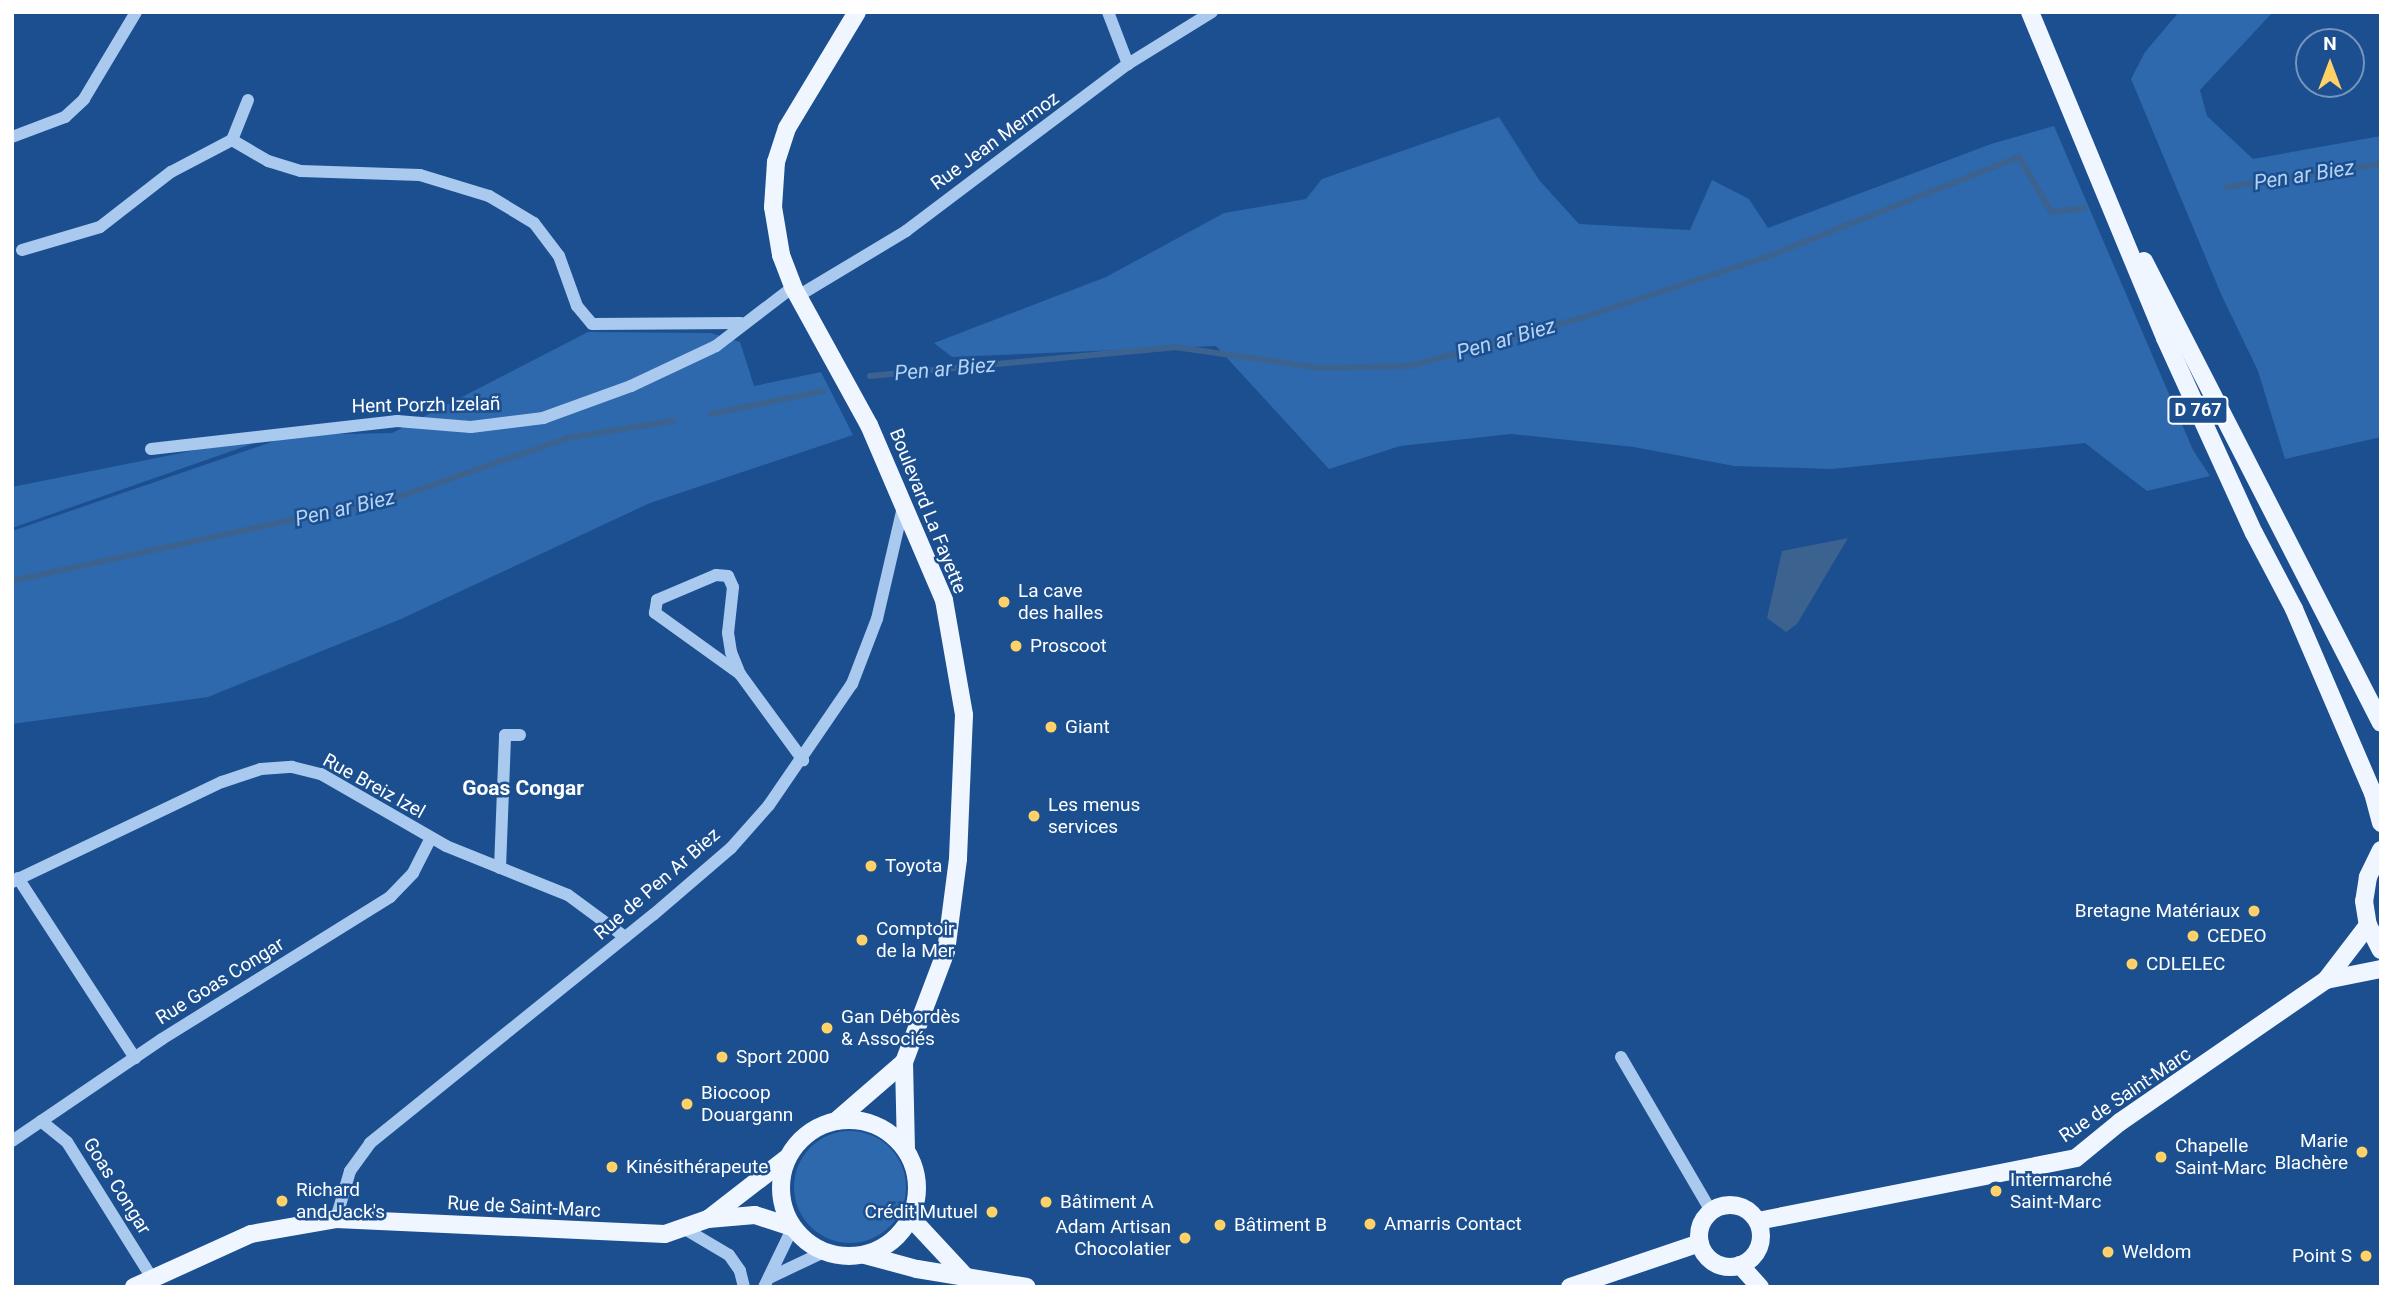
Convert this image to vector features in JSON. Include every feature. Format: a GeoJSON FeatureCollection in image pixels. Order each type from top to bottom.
{"type":"FeatureCollection","features":[{"type":"Feature","properties":{"kind":"main road","name":"Boulevard La Fayette"},"geometry":{"type":"LineString","coordinates":[[857,12],[835,54],[796,110],[776,162],[774,228],[796,291],[869,425],[944,600],[964,715],[958,859],[946,951],[904,1062],[906,1149]]}},
{"type":"Feature","properties":{"kind":"main road","name":"D 767"},"geometry":{"type":"LineString","coordinates":[[2029,12],[2171,350],[2294,608],[2373,793],[2381,823]]}},
{"type":"Feature","properties":{"kind":"main road","name":"D 767"},"geometry":{"type":"LineString","coordinates":[[2098,175],[2381,723]]}},
{"type":"Feature","properties":{"kind":"main road"},"geometry":{"type":"LineString","coordinates":[[2381,850],[2366,885],[2368,925],[2381,950]]}},
{"type":"Feature","properties":{"kind":"main road","name":"Rue de Saint-Marc"},"geometry":{"type":"LineString","coordinates":[[1758,1221],[2076,1158],[2120,1122],[2326,980],[2368,925]]}},
{"type":"Feature","properties":{"kind":"main road","name":"Rue de Saint-Marc"},"geometry":{"type":"LineString","coordinates":[[2326,980],[2381,969]]}},
{"type":"Feature","properties":{"kind":"main road","name":"Boulevard La Fayette"},"geometry":{"type":"LineString","coordinates":[[836,1121],[904,1062]]}},
{"type":"Feature","properties":{"kind":"main road"},"geometry":{"type":"LineString","coordinates":[[865,1255],[900,1235],[911,1218],[918,1184],[915,1166],[906,1149],[875,1124],[836,1121],[806,1135],[787,1158],[781,1193],[793,1227],[824,1252],[865,1255],[917,1269],[1027,1287]]}},
{"type":"Feature","properties":{"kind":"main road","name":"Rue de Saint-Marc"},"geometry":{"type":"LineString","coordinates":[[134,1287],[251,1234],[335,1219],[638,1235],[685,1229],[708,1219],[787,1158]]}},
{"type":"Feature","properties":{"kind":"main road"},"geometry":{"type":"LineString","coordinates":[[1740,1265],[1756,1252],[1761,1242],[1758,1221],[1752,1213],[1732,1204],[1711,1211],[1699,1231],[1700,1243],[1710,1260],[1740,1265],[1760,1287]]}},
{"type":"Feature","properties":{"kind":"main road","name":"Rue de Saint-Marc"},"geometry":{"type":"LineString","coordinates":[[708,1219],[755,1215],[793,1227]]}},
{"type":"Feature","properties":{"kind":"main road"},"geometry":{"type":"LineString","coordinates":[[911,1218],[964,1276]]}},
{"type":"Feature","properties":{"kind":"main road"},"geometry":{"type":"LineString","coordinates":[[1570,1287],[1700,1243]]}},
{"type":"Feature","properties":{"kind":"street"},"geometry":{"type":"LineString","coordinates":[[12,137],[65,117],[84,99],[136,12]]}},
{"type":"Feature","properties":{"kind":"street"},"geometry":{"type":"LineString","coordinates":[[1108,12],[1128,64]]}},
{"type":"Feature","properties":{"kind":"street","name":"Rue Jean Mermoz"},"geometry":{"type":"LineString","coordinates":[[796,291],[906,231],[1128,64],[1212,12]]}},
{"type":"Feature","properties":{"kind":"street"},"geometry":{"type":"LineString","coordinates":[[22,250],[100,227],[172,172],[232,140],[248,100]]}},
{"type":"Feature","properties":{"kind":"street"},"geometry":{"type":"LineString","coordinates":[[232,140],[268,161],[301,171],[420,175],[489,196],[534,223],[559,256],[578,306],[592,324],[741,323]]}},
{"type":"Feature","properties":{"kind":"street","name":"Hent Porzh Izelañ"},"geometry":{"type":"LineString","coordinates":[[151,449],[397,421],[471,427],[543,418],[632,386],[716,346],[741,323],[796,291]]}},
{"type":"Feature","properties":{"kind":"street","name":"Rue de Pen Ar Biez"},"geometry":{"type":"LineString","coordinates":[[335,1219],[350,1171],[370,1143],[731,848],[803,760],[852,684],[895,555],[903,503]]}},
{"type":"Feature","properties":{"kind":"street"},"geometry":{"type":"LineString","coordinates":[[740,674],[728,633],[733,587],[728,576],[716,575],[657,600],[655,613],[740,674],[803,760]]}},
{"type":"Feature","properties":{"kind":"street"},"geometry":{"type":"LineString","coordinates":[[500,868],[505,735],[520,735]]}},
{"type":"Feature","properties":{"kind":"street","name":"Rue Breiz Izel"},"geometry":{"type":"LineString","coordinates":[[15,880],[222,782],[261,769],[292,767],[321,774],[431,838],[568,895],[625,937]]}},
{"type":"Feature","properties":{"kind":"street","name":"Rue Goas Congar"},"geometry":{"type":"LineString","coordinates":[[12,1141],[135,1058],[390,897],[413,873],[431,838]]}},
{"type":"Feature","properties":{"kind":"street"},"geometry":{"type":"LineString","coordinates":[[15,880],[135,1058]]}},
{"type":"Feature","properties":{"kind":"street"},"geometry":{"type":"LineString","coordinates":[[1622,1057],[1711,1211]]}},
{"type":"Feature","properties":{"kind":"street","name":"Goas Congar"},"geometry":{"type":"LineString","coordinates":[[41,1121],[67,1142],[152,1278]]}},
{"type":"Feature","properties":{"kind":"street"},"geometry":{"type":"LineString","coordinates":[[767,1282],[793,1227]]}},
{"type":"Feature","properties":{"kind":"street"},"geometry":{"type":"LineString","coordinates":[[685,1229],[729,1255],[740,1271],[744,1287]]}},
{"type":"Feature","properties":{"kind":"street"},"geometry":{"type":"LineString","coordinates":[[767,1282],[824,1252]]}},
{"type":"Feature","properties":{"kind":"shaded area"},"geometry":{"type":"Polygon","coordinates":[[[2179,12],[2273,12],[2200,90],[2207,116],[2253,159],[2381,136],[2381,437],[2285,459],[2258,371],[2221,294],[2131,79],[2145,52],[2179,12]]]}},
{"type":"Feature","properties":{"kind":"shaded area"},"geometry":{"type":"Polygon","coordinates":[[[1499,117],[1539,180],[1579,224],[1690,230],[1712,180],[1749,199],[1768,228],[1991,144],[2054,126],[2193,450],[2210,476],[2147,491],[2085,443],[1832,469],[1734,466],[1634,447],[1511,434],[1400,446],[1329,469],[1216,346],[952,357],[934,343],[1106,277],[1224,213],[1306,199],[1322,179],[1499,117]]]}},
{"type":"Feature","properties":{"kind":"shaded area"},"geometry":{"type":"Polygon","coordinates":[[[588,332],[711,333],[740,342],[754,386],[821,372],[853,435],[650,503],[401,619],[208,697],[12,724],[12,531],[292,435],[392,433],[588,332]]]}},
{"type":"Feature","properties":{"kind":"shaded area"},"geometry":{"type":"Polygon","coordinates":[[[286,432],[12,528],[12,487],[286,432]]]}},
{"type":"Feature","properties":{"kind":"shaded area"},"geometry":{"type":"Polygon","coordinates":[[[1848,538],[1797,624],[1786,632],[1767,618],[1782,551],[1848,538]]]}},
{"type":"Feature","properties":{"kind":"shaded area"},"geometry":{"type":"Polygon","coordinates":[[[850,1131],[872,1135],[890,1147],[902,1165],[906,1187],[902,1209],[890,1227],[872,1239],[850,1243],[828,1239],[810,1227],[798,1209],[794,1187],[798,1165],[810,1147],[828,1135],[850,1131]]]}},
{"type":"Feature","properties":{"kind":"waterway","name":"Pen ar Biez"},"geometry":{"type":"LineString","coordinates":[[870,376],[1175,347],[1320,368],[1411,366],[1584,317],[1766,257],[2019,157],[2051,212],[2084,208]]}},
{"type":"Feature","properties":{"kind":"waterway","name":"Pen ar Biez"},"geometry":{"type":"LineString","coordinates":[[2227,187],[2381,164]]}},
{"type":"Feature","properties":{"kind":"waterway","name":"Pen ar Biez"},"geometry":{"type":"LineString","coordinates":[[711,414],[823,391]]}},
{"type":"Feature","properties":{"kind":"waterway","name":"Pen ar Biez"},"geometry":{"type":"LineString","coordinates":[[12,581],[397,497],[568,438],[673,421]]}},
{"type":"Feature","properties":{"kind":"place","name":"La cave des halles"},"geometry":{"type":"Point","coordinates":[1004,602]}},
{"type":"Feature","properties":{"kind":"place","name":"Proscoot"},"geometry":{"type":"Point","coordinates":[1016,646]}},
{"type":"Feature","properties":{"kind":"place","name":"Giant"},"geometry":{"type":"Point","coordinates":[1051,727]}},
{"type":"Feature","properties":{"kind":"place","name":"Les menus services"},"geometry":{"type":"Point","coordinates":[1034,816]}},
{"type":"Feature","properties":{"kind":"place","name":"Toyota"},"geometry":{"type":"Point","coordinates":[871,866]}},
{"type":"Feature","properties":{"kind":"place","name":"Bretagne Matériaux"},"geometry":{"type":"Point","coordinates":[2254,911]}},
{"type":"Feature","properties":{"kind":"place","name":"CEDEO"},"geometry":{"type":"Point","coordinates":[2193,936]}},
{"type":"Feature","properties":{"kind":"place","name":"Comptoir de la Mer"},"geometry":{"type":"Point","coordinates":[862,940]}},
{"type":"Feature","properties":{"kind":"place","name":"CDLELEC"},"geometry":{"type":"Point","coordinates":[2132,964]}},
{"type":"Feature","properties":{"kind":"place","name":"Gan Débordès & Associés"},"geometry":{"type":"Point","coordinates":[827,1028]}},
{"type":"Feature","properties":{"kind":"place","name":"Sport 2000"},"geometry":{"type":"Point","coordinates":[722,1057]}},
{"type":"Feature","properties":{"kind":"place","name":"Biocoop Douargann"},"geometry":{"type":"Point","coordinates":[687,1104]}},
{"type":"Feature","properties":{"kind":"place","name":"Marie Blachère"},"geometry":{"type":"Point","coordinates":[2362,1152]}},
{"type":"Feature","properties":{"kind":"place","name":"Chapelle Saint-Marc"},"geometry":{"type":"Point","coordinates":[2161,1157]}},
{"type":"Feature","properties":{"kind":"place","name":"Kinésithérapeute"},"geometry":{"type":"Point","coordinates":[612,1167]}},
{"type":"Feature","properties":{"kind":"place","name":"Intermarché Saint-Marc"},"geometry":{"type":"Point","coordinates":[1996,1191]}},
{"type":"Feature","properties":{"kind":"place","name":"Richard and Jack's"},"geometry":{"type":"Point","coordinates":[282,1201]}},
{"type":"Feature","properties":{"kind":"place","name":"Bâtiment A"},"geometry":{"type":"Point","coordinates":[1046,1202]}},
{"type":"Feature","properties":{"kind":"place","name":"Crédit Mutuel"},"geometry":{"type":"Point","coordinates":[992,1212]}},
{"type":"Feature","properties":{"kind":"place","name":"Amarris Contact"},"geometry":{"type":"Point","coordinates":[1370,1224]}},
{"type":"Feature","properties":{"kind":"place","name":"Bâtiment B"},"geometry":{"type":"Point","coordinates":[1220,1225]}},
{"type":"Feature","properties":{"kind":"place","name":"Adam Artisan Chocolatier"},"geometry":{"type":"Point","coordinates":[1185,1238]}},
{"type":"Feature","properties":{"kind":"place","name":"Weldom"},"geometry":{"type":"Point","coordinates":[2108,1252]}},
{"type":"Feature","properties":{"kind":"place","name":"Point S"},"geometry":{"type":"Point","coordinates":[2366,1256]}},
{"type":"Feature","properties":{"kind":"district","name":"Goas Congar"},"geometry":{"type":"Point","coordinates":[523,788]}}]}
